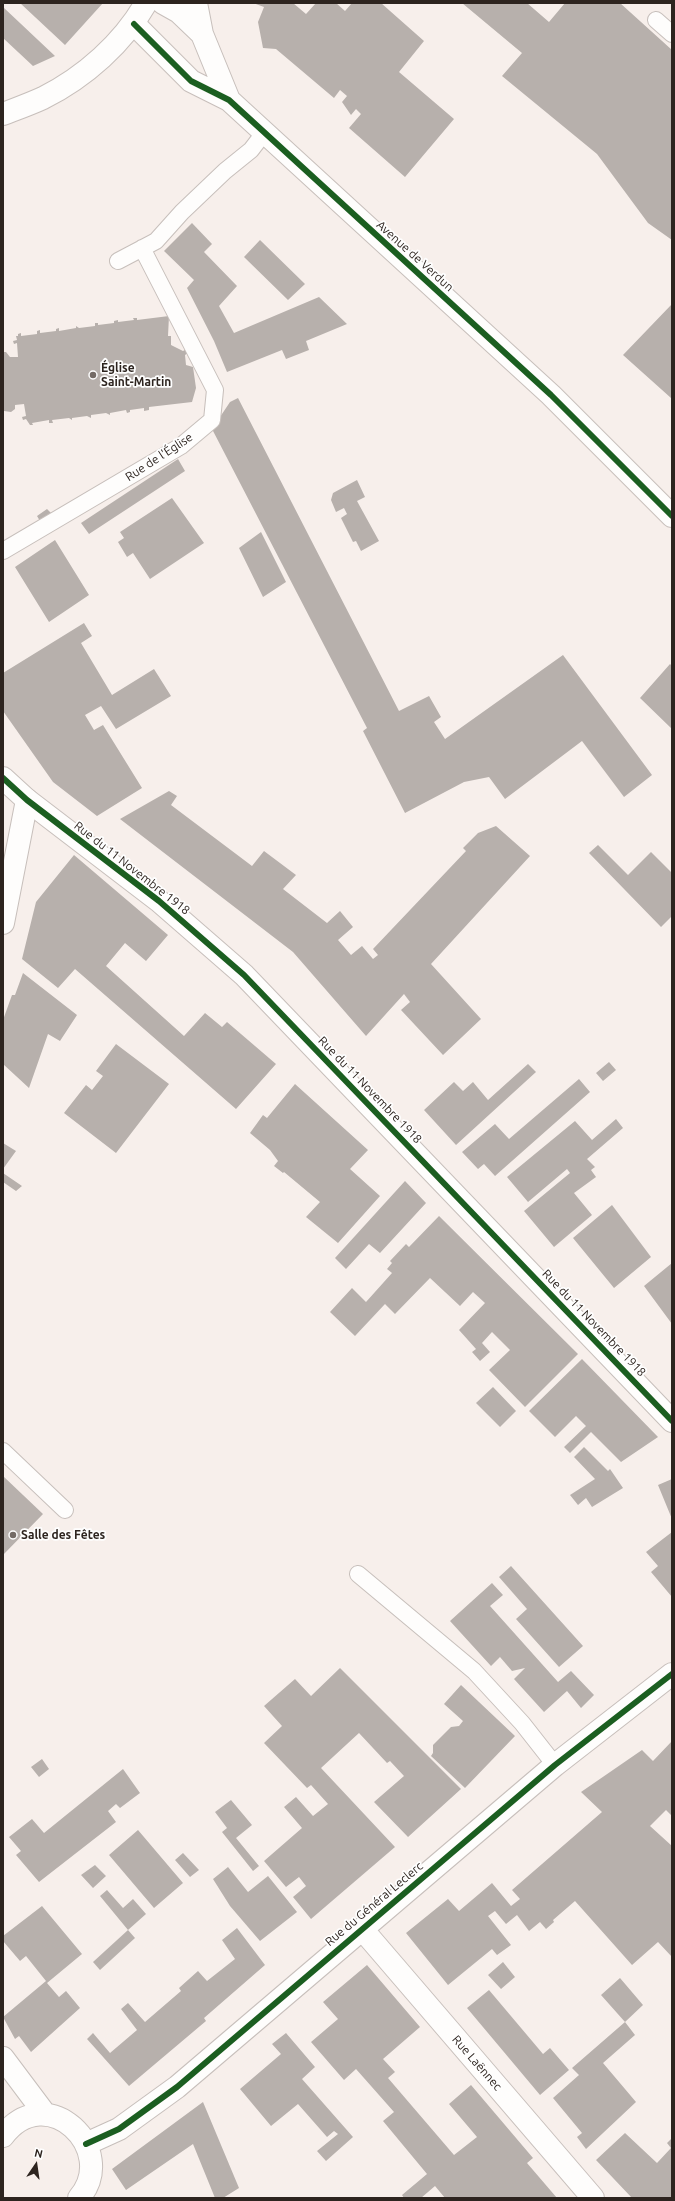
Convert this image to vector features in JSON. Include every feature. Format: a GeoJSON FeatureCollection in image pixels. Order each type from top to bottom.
{"type":"FeatureCollection","features":[{"type":"Feature","properties":{"kind":"street"},"geometry":{"type":"LineString","coordinates":[[3,114],[44,98],[94,64],[134,24],[146,3]]}},
{"type":"Feature","properties":{"kind":"street","name":"Avenue de Verdun"},"geometry":{"type":"LineString","coordinates":[[163,3],[179,12],[202,34]]}},
{"type":"Feature","properties":{"kind":"street","name":"Avenue de Verdun"},"geometry":{"type":"LineString","coordinates":[[196,3],[202,34],[229,100]]}},
{"type":"Feature","properties":{"kind":"street","name":"Avenue de Verdun"},"geometry":{"type":"LineString","coordinates":[[134,24],[191,81],[229,100],[551,395],[672,516]]}},
{"type":"Feature","properties":{"kind":"street","name":"Rue du 11 Novembre 1918"},"geometry":{"type":"LineString","coordinates":[[3,778],[27,800],[159,901],[244,975],[672,1421]]}},
{"type":"Feature","properties":{"kind":"street"},"geometry":{"type":"LineString","coordinates":[[3,923],[27,800]]}},
{"type":"Feature","properties":{"kind":"street","name":"Rue du Général Leclerc"},"geometry":{"type":"LineString","coordinates":[[86,2144],[119,2130],[178,2087],[555,1766],[672,1674]]}},
{"type":"Feature","properties":{"kind":"street","name":"Rue Laënnec"},"geometry":{"type":"LineString","coordinates":[[362,1929],[593,2198]]}},
{"type":"Feature","properties":{"kind":"street"},"geometry":{"type":"LineString","coordinates":[[3,2058],[45,2114]]}},
{"type":"Feature","properties":{"kind":"street"},"geometry":{"type":"LineString","coordinates":[[3,2136],[11,2125],[26,2116],[45,2114],[62,2120],[77,2130],[86,2144],[91,2163],[85,2193]]}},
{"type":"Feature","properties":{"kind":"lane"},"geometry":{"type":"LineString","coordinates":[[118,261],[156,241],[182,212],[225,171],[251,150],[264,133]]}},
{"type":"Feature","properties":{"kind":"lane","name":"Rue de l'Église"},"geometry":{"type":"LineString","coordinates":[[3,551],[181,446],[212,420],[216,390],[142,248]]}},
{"type":"Feature","properties":{"kind":"lane"},"geometry":{"type":"LineString","coordinates":[[3,1451],[65,1510]]}},
{"type":"Feature","properties":{"kind":"lane"},"geometry":{"type":"LineString","coordinates":[[358,1574],[474,1671],[522,1723],[555,1766]]}},
{"type":"Feature","properties":{"kind":"building"},"geometry":{"type":"Polygon","coordinates":[[[20,3],[103,3],[65,45],[20,3]]]}},
{"type":"Feature","properties":{"kind":"building"},"geometry":{"type":"Polygon","coordinates":[[[253,3],[293,3],[306,14],[316,3],[336,3],[345,11],[352,3],[381,3],[424,41],[399,72],[454,119],[405,177],[349,128],[361,114],[356,109],[351,115],[342,102],[347,96],[340,90],[334,98],[276,49],[263,48],[258,22],[264,7],[253,3]]]}},
{"type":"Feature","properties":{"kind":"building"},"geometry":{"type":"Polygon","coordinates":[[[462,3],[527,3],[549,22],[565,3],[620,3],[672,50],[672,240],[648,223],[597,154],[502,76],[522,53],[462,3]]]}},
{"type":"Feature","properties":{"kind":"building"},"geometry":{"type":"Polygon","coordinates":[[[3,7],[55,56],[33,66],[3,38],[3,7]]]}},
{"type":"Feature","properties":{"kind":"building"},"geometry":{"type":"Polygon","coordinates":[[[192,223],[212,244],[204,252],[237,286],[219,306],[234,333],[319,297],[347,324],[306,341],[309,350],[286,359],[282,350],[227,372],[214,341],[187,288],[194,280],[164,251],[192,223]]]}},
{"type":"Feature","properties":{"kind":"building"},"geometry":{"type":"Polygon","coordinates":[[[260,240],[305,284],[288,300],[244,257],[260,240]]]}},
{"type":"Feature","properties":{"kind":"building"},"geometry":{"type":"Polygon","coordinates":[[[672,304],[672,397],[671,398],[623,355],[672,304]]]}},
{"type":"Feature","properties":{"kind":"building","name":"Église Saint-Martin"},"geometry":{"type":"Polygon","coordinates":[[[169,316],[168,336],[171,336],[171,345],[183,351],[190,347],[192,350],[185,355],[186,365],[193,367],[196,388],[192,402],[149,407],[149,410],[144,411],[144,408],[130,410],[130,412],[127,413],[126,410],[110,413],[110,415],[106,413],[91,415],[91,418],[87,416],[72,418],[72,420],[69,418],[52,420],[53,423],[49,423],[49,420],[32,423],[33,425],[30,425],[26,419],[23,420],[22,417],[26,416],[24,404],[15,405],[15,409],[11,412],[4,411],[3,352],[6,352],[10,357],[18,357],[17,343],[14,344],[13,341],[17,340],[16,336],[18,336],[18,334],[21,333],[21,336],[37,334],[37,331],[40,330],[40,333],[56,331],[56,329],[59,328],[59,331],[76,328],[76,326],[79,328],[95,326],[95,323],[98,323],[98,325],[114,323],[114,321],[118,320],[118,322],[134,320],[133,318],[137,318],[137,320],[169,316]]]}},
{"type":"Feature","properties":{"kind":"building"},"geometry":{"type":"Polygon","coordinates":[[[238,398],[399,711],[429,696],[441,717],[434,722],[445,739],[563,655],[652,775],[624,797],[582,741],[505,799],[489,777],[464,782],[405,813],[363,731],[367,728],[212,429],[230,402],[238,398]]]}},
{"type":"Feature","properties":{"kind":"building"},"geometry":{"type":"Polygon","coordinates":[[[178,459],[185,471],[89,534],[81,523],[178,459]]]}},
{"type":"Feature","properties":{"kind":"building"},"geometry":{"type":"Polygon","coordinates":[[[357,480],[365,497],[357,501],[379,541],[361,551],[356,541],[353,542],[341,518],[347,514],[344,508],[336,512],[331,500],[333,493],[357,480]]]}},
{"type":"Feature","properties":{"kind":"building"},"geometry":{"type":"Polygon","coordinates":[[[172,498],[204,543],[150,579],[133,553],[127,557],[118,542],[124,538],[120,532],[172,498]]]}},
{"type":"Feature","properties":{"kind":"building"},"geometry":{"type":"Polygon","coordinates":[[[47,509],[51,513],[40,521],[37,516],[47,509]]]}},
{"type":"Feature","properties":{"kind":"building"},"geometry":{"type":"Polygon","coordinates":[[[261,532],[286,582],[263,597],[239,548],[261,532]]]}},
{"type":"Feature","properties":{"kind":"building"},"geometry":{"type":"Polygon","coordinates":[[[55,540],[89,595],[49,622],[15,567],[55,540]]]}},
{"type":"Feature","properties":{"kind":"building"},"geometry":{"type":"Polygon","coordinates":[[[84,623],[92,636],[81,643],[112,695],[154,669],[171,696],[116,729],[101,706],[85,715],[94,730],[103,725],[142,788],[97,816],[53,782],[3,711],[3,673],[84,623]]]}},
{"type":"Feature","properties":{"kind":"building"},"geometry":{"type":"Polygon","coordinates":[[[670,664],[672,666],[672,729],[640,698],[670,664]]]}},
{"type":"Feature","properties":{"kind":"building"},"geometry":{"type":"Polygon","coordinates":[[[169,791],[177,796],[171,805],[252,866],[264,851],[296,875],[283,889],[327,923],[340,911],[353,927],[338,940],[351,955],[362,946],[373,959],[378,955],[373,949],[466,851],[463,848],[478,833],[496,826],[530,856],[431,964],[481,1019],[443,1055],[401,1010],[410,1002],[404,994],[366,1036],[293,952],[120,819],[169,791]]]}},
{"type":"Feature","properties":{"kind":"building"},"geometry":{"type":"Polygon","coordinates":[[[598,845],[628,875],[651,852],[672,873],[672,916],[661,927],[589,853],[598,845]]]}},
{"type":"Feature","properties":{"kind":"building"},"geometry":{"type":"Polygon","coordinates":[[[74,855],[168,935],[146,961],[125,943],[106,966],[184,1036],[205,1013],[222,1027],[227,1022],[276,1064],[236,1109],[75,969],[58,988],[22,959],[36,902],[74,855]]]}},
{"type":"Feature","properties":{"kind":"building"},"geometry":{"type":"Polygon","coordinates":[[[23,973],[77,1015],[60,1041],[48,1034],[29,1088],[3,1064],[3,1020],[12,995],[15,995],[23,973]]]}},
{"type":"Feature","properties":{"kind":"building"},"geometry":{"type":"Polygon","coordinates":[[[116,1044],[169,1084],[116,1153],[64,1113],[86,1085],[92,1090],[103,1076],[96,1071],[116,1044]]]}},
{"type":"Feature","properties":{"kind":"building"},"geometry":{"type":"Polygon","coordinates":[[[609,1062],[616,1070],[603,1081],[596,1073],[609,1062]]]}},
{"type":"Feature","properties":{"kind":"building"},"geometry":{"type":"Polygon","coordinates":[[[528,1064],[536,1072],[456,1145],[424,1110],[454,1082],[463,1091],[473,1082],[488,1100],[528,1064]]]}},
{"type":"Feature","properties":{"kind":"building"},"geometry":{"type":"Polygon","coordinates":[[[579,1079],[590,1092],[495,1176],[484,1164],[478,1169],[462,1152],[495,1124],[509,1139],[579,1079]]]}},
{"type":"Feature","properties":{"kind":"building"},"geometry":{"type":"Polygon","coordinates":[[[295,1084],[368,1150],[350,1169],[380,1196],[338,1243],[306,1217],[320,1202],[284,1172],[283,1173],[274,1166],[278,1161],[270,1150],[250,1133],[263,1115],[267,1118],[295,1084]]]}},
{"type":"Feature","properties":{"kind":"building"},"geometry":{"type":"Polygon","coordinates":[[[616,1119],[623,1128],[587,1159],[595,1167],[591,1170],[596,1177],[574,1193],[592,1215],[554,1247],[524,1211],[570,1173],[567,1169],[528,1202],[507,1177],[575,1121],[592,1140],[616,1119]]]}},
{"type":"Feature","properties":{"kind":"building"},"geometry":{"type":"Polygon","coordinates":[[[3,1143],[16,1151],[3,1169],[3,1143]]]}},
{"type":"Feature","properties":{"kind":"building"},"geometry":{"type":"Polygon","coordinates":[[[3,1173],[22,1186],[16,1191],[3,1182],[3,1173]]]}},
{"type":"Feature","properties":{"kind":"building"},"geometry":{"type":"Polygon","coordinates":[[[405,1181],[426,1203],[380,1253],[369,1244],[346,1269],[335,1258],[405,1181]]]}},
{"type":"Feature","properties":{"kind":"building"},"geometry":{"type":"Polygon","coordinates":[[[612,1205],[651,1257],[614,1288],[573,1238],[612,1205]]]}},
{"type":"Feature","properties":{"kind":"building"},"geometry":{"type":"Polygon","coordinates":[[[439,1216],[578,1354],[525,1407],[489,1370],[510,1350],[492,1332],[482,1343],[490,1352],[480,1361],[472,1352],[476,1349],[459,1330],[485,1303],[473,1292],[460,1306],[430,1278],[395,1314],[385,1304],[355,1336],[330,1312],[352,1288],[366,1302],[392,1273],[387,1269],[392,1263],[390,1261],[406,1244],[409,1247],[439,1216]]]}},
{"type":"Feature","properties":{"kind":"building"},"geometry":{"type":"Polygon","coordinates":[[[672,1263],[672,1324],[644,1286],[672,1263]]]}},
{"type":"Feature","properties":{"kind":"building"},"geometry":{"type":"Polygon","coordinates":[[[582,1359],[658,1437],[621,1462],[591,1432],[570,1453],[564,1447],[586,1426],[576,1416],[555,1437],[529,1411],[582,1359]]]}},
{"type":"Feature","properties":{"kind":"building"},"geometry":{"type":"Polygon","coordinates":[[[493,1387],[516,1411],[500,1427],[476,1403],[493,1387]]]}},
{"type":"Feature","properties":{"kind":"building"},"geometry":{"type":"Polygon","coordinates":[[[584,1447],[608,1471],[610,1469],[623,1488],[592,1507],[586,1498],[578,1505],[570,1495],[595,1479],[574,1457],[584,1447]]]}},
{"type":"Feature","properties":{"kind":"building","name":"Salle des Fêtes"},"geometry":{"type":"Polygon","coordinates":[[[3,1476],[43,1514],[3,1555],[3,1476]]]}},
{"type":"Feature","properties":{"kind":"building"},"geometry":{"type":"Polygon","coordinates":[[[672,1479],[672,1519],[658,1485],[672,1479]]]}},
{"type":"Feature","properties":{"kind":"building"},"geometry":{"type":"Polygon","coordinates":[[[672,1532],[672,1597],[651,1572],[658,1566],[646,1552],[672,1532]]]}},
{"type":"Feature","properties":{"kind":"building"},"geometry":{"type":"Polygon","coordinates":[[[511,1566],[583,1646],[559,1667],[516,1619],[527,1609],[499,1577],[511,1566]]]}},
{"type":"Feature","properties":{"kind":"building"},"geometry":{"type":"Polygon","coordinates":[[[492,1583],[503,1595],[490,1606],[558,1682],[571,1671],[594,1695],[581,1708],[567,1691],[544,1712],[514,1679],[525,1668],[512,1671],[500,1657],[491,1666],[450,1621],[492,1583]]]}},
{"type":"Feature","properties":{"kind":"building"},"geometry":{"type":"Polygon","coordinates":[[[340,1668],[461,1789],[408,1837],[374,1802],[404,1776],[390,1761],[387,1763],[359,1733],[321,1768],[395,1847],[311,1919],[293,1897],[306,1886],[299,1877],[286,1887],[264,1861],[302,1828],[284,1807],[296,1797],[313,1816],[328,1804],[311,1785],[307,1788],[264,1743],[282,1726],[264,1706],[295,1679],[311,1696],[340,1668]]]}},
{"type":"Feature","properties":{"kind":"building"},"geometry":{"type":"Polygon","coordinates":[[[461,1685],[515,1736],[465,1788],[431,1756],[433,1753],[433,1745],[451,1727],[459,1726],[463,1721],[444,1704],[461,1685]]]}},
{"type":"Feature","properties":{"kind":"building"},"geometry":{"type":"Polygon","coordinates":[[[672,1741],[672,1816],[666,1810],[650,1826],[672,1846],[672,1957],[658,1942],[632,1965],[575,1901],[553,1920],[554,1922],[546,1929],[540,1922],[529,1931],[517,1915],[506,1924],[495,1911],[488,1916],[511,1945],[497,1955],[492,1949],[448,1985],[406,1933],[448,1899],[459,1911],[492,1883],[511,1906],[520,1899],[512,1890],[602,1812],[581,1792],[642,1750],[653,1761],[672,1741]]]}},
{"type":"Feature","properties":{"kind":"building"},"geometry":{"type":"Polygon","coordinates":[[[42,1759],[49,1769],[39,1777],[31,1767],[42,1759]]]}},
{"type":"Feature","properties":{"kind":"building"},"geometry":{"type":"Polygon","coordinates":[[[123,1769],[140,1793],[120,1808],[116,1804],[108,1811],[116,1822],[39,1882],[16,1855],[21,1851],[9,1837],[32,1819],[44,1833],[123,1769]]]}},
{"type":"Feature","properties":{"kind":"building"},"geometry":{"type":"Polygon","coordinates":[[[231,1800],[252,1825],[236,1838],[259,1866],[253,1871],[222,1832],[227,1828],[215,1812],[231,1800]]]}},
{"type":"Feature","properties":{"kind":"building"},"geometry":{"type":"Polygon","coordinates":[[[138,1830],[183,1883],[154,1908],[109,1855],[138,1830]]]}},
{"type":"Feature","properties":{"kind":"building"},"geometry":{"type":"Polygon","coordinates":[[[183,1853],[199,1870],[190,1877],[175,1860],[183,1853]]]}},
{"type":"Feature","properties":{"kind":"building"},"geometry":{"type":"Polygon","coordinates":[[[95,1865],[106,1876],[93,1888],[81,1875],[95,1865]]]}},
{"type":"Feature","properties":{"kind":"building"},"geometry":{"type":"Polygon","coordinates":[[[228,1867],[248,1892],[268,1876],[297,1912],[260,1941],[230,1906],[213,1879],[228,1867]]]}},
{"type":"Feature","properties":{"kind":"building"},"geometry":{"type":"Polygon","coordinates":[[[107,1890],[123,1908],[133,1899],[146,1914],[128,1930],[100,1896],[107,1890]]]}},
{"type":"Feature","properties":{"kind":"building"},"geometry":{"type":"Polygon","coordinates":[[[42,1906],[82,1954],[47,1983],[59,1997],[66,1991],[80,2008],[31,2052],[19,2036],[15,2039],[3,2017],[46,1981],[26,1956],[20,1961],[3,1941],[3,1936],[42,1906]]]}},
{"type":"Feature","properties":{"kind":"building"},"geometry":{"type":"Polygon","coordinates":[[[237,1928],[265,1965],[204,2018],[206,2021],[129,2086],[87,2039],[93,2033],[110,2053],[137,2030],[121,2009],[128,2003],[145,2022],[181,1991],[179,1988],[198,1971],[207,1981],[235,1959],[222,1940],[237,1928]]]}},
{"type":"Feature","properties":{"kind":"building"},"geometry":{"type":"Polygon","coordinates":[[[128,1930],[135,1938],[100,1970],[93,1962],[128,1930]]]}},
{"type":"Feature","properties":{"kind":"building"},"geometry":{"type":"Polygon","coordinates":[[[503,1962],[515,1977],[501,1989],[488,1975],[503,1962]]]}},
{"type":"Feature","properties":{"kind":"building"},"geometry":{"type":"Polygon","coordinates":[[[367,1965],[420,2027],[383,2059],[395,2072],[388,2078],[454,2155],[477,2137],[449,2104],[471,2085],[533,2158],[527,2163],[557,2198],[445,2198],[435,2186],[421,2198],[404,2198],[402,2195],[427,2174],[383,2121],[394,2112],[356,2069],[344,2080],[311,2042],[338,2019],[323,2002],[367,1965]]]}},
{"type":"Feature","properties":{"kind":"building"},"geometry":{"type":"Polygon","coordinates":[[[620,1978],[643,2005],[625,2022],[601,1995],[620,1978]]]}},
{"type":"Feature","properties":{"kind":"building"},"geometry":{"type":"Polygon","coordinates":[[[489,1990],[543,2054],[550,2048],[569,2070],[540,2095],[467,2008],[489,1990]]]}},
{"type":"Feature","properties":{"kind":"building"},"geometry":{"type":"Polygon","coordinates":[[[625,2022],[635,2035],[603,2063],[636,2102],[586,2149],[577,2137],[582,2133],[553,2098],[579,2075],[572,2068],[625,2022]]]}},
{"type":"Feature","properties":{"kind":"building"},"geometry":{"type":"Polygon","coordinates":[[[286,2033],[315,2067],[302,2079],[353,2137],[326,2161],[317,2151],[338,2134],[334,2131],[327,2137],[298,2104],[271,2126],[240,2089],[281,2054],[272,2044],[286,2033]]]}},
{"type":"Feature","properties":{"kind":"building"},"geometry":{"type":"Polygon","coordinates":[[[203,2102],[239,2188],[223,2198],[215,2198],[193,2144],[126,2190],[112,2169],[203,2102]]]}},
{"type":"Feature","properties":{"kind":"building"},"geometry":{"type":"Polygon","coordinates":[[[625,2133],[657,2163],[671,2148],[667,2143],[672,2138],[672,2198],[632,2198],[596,2160],[625,2133]]]}},
{"type":"Feature","properties":{"kind":"cycle path"},"geometry":{"type":"LineString","coordinates":[[134,24],[191,81],[229,100],[551,395],[672,516]]}},
{"type":"Feature","properties":{"kind":"cycle path"},"geometry":{"type":"LineString","coordinates":[[3,778],[27,800],[159,901],[244,975],[672,1421]]}},
{"type":"Feature","properties":{"kind":"cycle path"},"geometry":{"type":"LineString","coordinates":[[86,2144],[119,2129],[177,2087],[555,1765],[672,1674]]}},
{"type":"Feature","properties":{"kind":"place","name":"Église Saint-Martin"},"geometry":{"type":"Point","coordinates":[93,375]}},
{"type":"Feature","properties":{"kind":"place","name":"Salle des Fêtes"},"geometry":{"type":"Point","coordinates":[13,1535]}}]}
